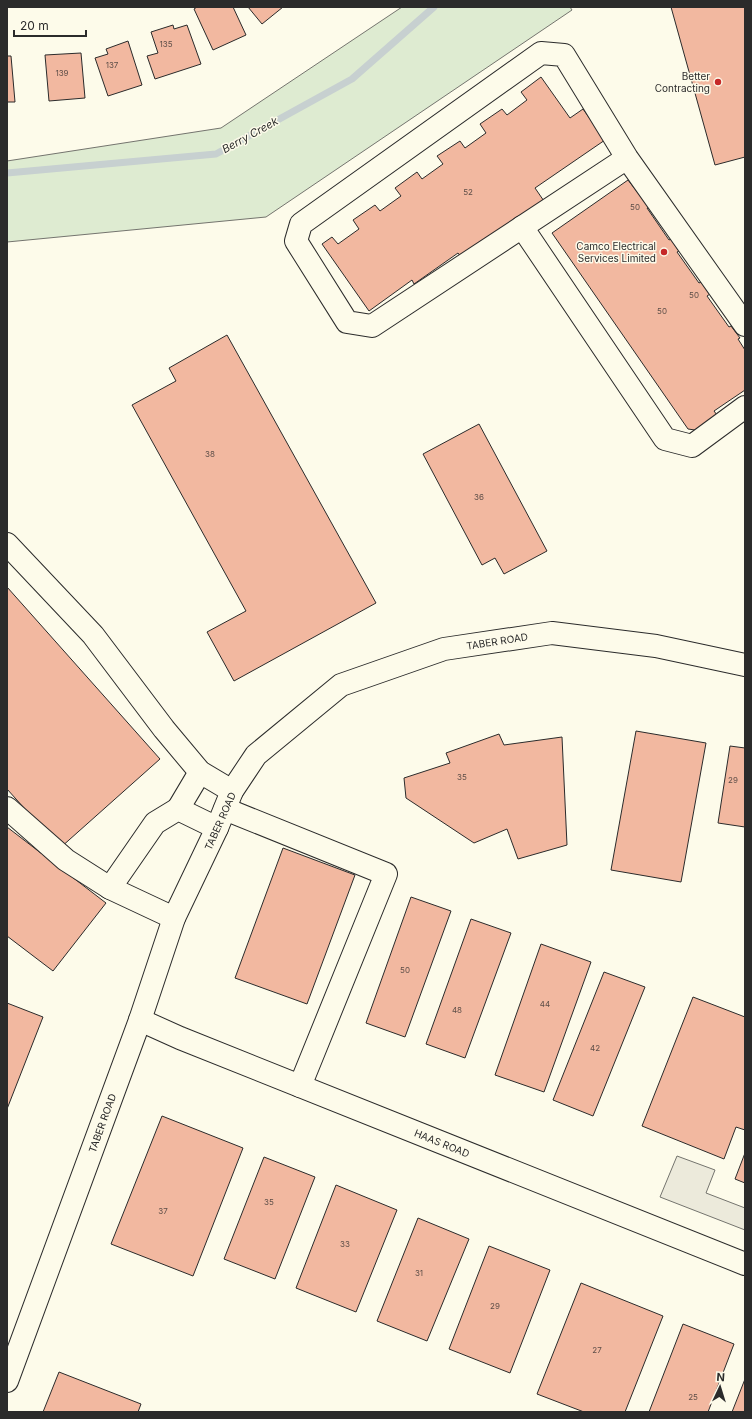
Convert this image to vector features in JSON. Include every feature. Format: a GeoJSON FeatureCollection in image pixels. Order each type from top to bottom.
{"type":"FeatureCollection","features":[{"type":"Feature","properties":{"kind":"street"},"geometry":{"type":"LineString","coordinates":[[627,158],[372,326],[346,322],[296,241],[301,224],[541,53],[564,55],[627,158],[745,325]]}},
{"type":"Feature","properties":{"kind":"street"},"geometry":{"type":"LineString","coordinates":[[522,227],[665,439],[692,446],[745,407]]}},
{"type":"Feature","properties":{"kind":"street"},"geometry":{"type":"LineString","coordinates":[[7,544],[93,635],[164,729],[200,772],[225,810]]}},
{"type":"Feature","properties":{"kind":"street","name":"TABER ROAD"},"geometry":{"type":"LineString","coordinates":[[7,1382],[140,1020],[174,918],[225,810],[256,755],[341,685],[444,649],[552,632],[656,646],[745,665]]}},
{"type":"Feature","properties":{"kind":"street"},"geometry":{"type":"LineString","coordinates":[[110,888],[155,823],[178,809],[200,772]]}},
{"type":"Feature","properties":{"kind":"street"},"geometry":{"type":"LineString","coordinates":[[7,808],[66,860],[110,888],[174,918]]}},
{"type":"Feature","properties":{"kind":"street"},"geometry":{"type":"LineString","coordinates":[[178,809],[225,810],[386,874],[300,1086]]}},
{"type":"Feature","properties":{"kind":"street","name":"HAAS ROAD"},"geometry":{"type":"LineString","coordinates":[[140,1020],[180,1038],[745,1264]]}},
{"type":"Feature","properties":{"kind":"green space"},"geometry":{"type":"Polygon","coordinates":[[[402,7],[570,7],[572,10],[266,217],[7,242],[7,161],[221,128],[402,7]]]}},
{"type":"Feature","properties":{"kind":"shaded area"},"geometry":{"type":"Polygon","coordinates":[[[677,1156],[715,1170],[706,1193],[745,1208],[745,1230],[660,1197],[677,1156]]]}},
{"type":"Feature","properties":{"kind":"building"},"geometry":{"type":"Polygon","coordinates":[[[197,7],[233,7],[246,35],[213,50],[194,9],[197,7]]]}},
{"type":"Feature","properties":{"kind":"building"},"geometry":{"type":"Polygon","coordinates":[[[248,7],[283,7],[262,24],[248,7]]]}},
{"type":"Feature","properties":{"kind":"building","name":"Better Contracting"},"geometry":{"type":"Polygon","coordinates":[[[671,7],[745,7],[745,157],[715,165],[671,7]]]}},
{"type":"Feature","properties":{"kind":"building"},"geometry":{"type":"Polygon","coordinates":[[[173,25],[174,29],[187,25],[201,64],[155,79],[147,56],[158,53],[151,32],[173,25]]]}},
{"type":"Feature","properties":{"kind":"building"},"geometry":{"type":"Polygon","coordinates":[[[128,41],[142,85],[108,96],[95,58],[108,54],[106,49],[128,41]]]}},
{"type":"Feature","properties":{"kind":"building"},"geometry":{"type":"Polygon","coordinates":[[[81,53],[85,98],[49,101],[45,55],[81,53]]]}},
{"type":"Feature","properties":{"kind":"building"},"geometry":{"type":"Polygon","coordinates":[[[7,56],[11,56],[15,102],[7,102],[7,56]]]}},
{"type":"Feature","properties":{"kind":"building"},"geometry":{"type":"Polygon","coordinates":[[[541,77],[570,118],[583,109],[605,140],[535,188],[546,204],[461,257],[458,253],[414,284],[412,280],[369,311],[322,244],[332,237],[338,244],[359,229],[353,220],[375,205],[380,211],[401,196],[395,188],[417,172],[422,179],[443,164],[437,156],[460,141],[465,148],[486,133],[480,124],[502,109],[507,115],[527,100],[521,92],[541,77]]]}},
{"type":"Feature","properties":{"kind":"building"},"geometry":{"type":"Polygon","coordinates":[[[628,180],[649,207],[647,208],[669,240],[671,239],[679,251],[677,252],[699,283],[701,282],[710,294],[707,296],[729,327],[731,326],[740,338],[738,339],[745,350],[745,390],[714,411],[717,415],[695,430],[688,429],[552,233],[628,180]]]}},
{"type":"Feature","properties":{"kind":"building"},"geometry":{"type":"Polygon","coordinates":[[[227,335],[376,603],[234,681],[207,632],[246,611],[132,405],[176,381],[169,368],[227,335]]]}},
{"type":"Feature","properties":{"kind":"building"},"geometry":{"type":"Polygon","coordinates":[[[479,424],[547,551],[504,574],[495,558],[482,565],[423,454],[479,424]]]}},
{"type":"Feature","properties":{"kind":"building"},"geometry":{"type":"Polygon","coordinates":[[[7,587],[160,759],[60,848],[7,789],[7,587]]]}},
{"type":"Feature","properties":{"kind":"building"},"geometry":{"type":"Polygon","coordinates":[[[636,731],[706,743],[681,882],[611,870],[636,731]]]}},
{"type":"Feature","properties":{"kind":"building"},"geometry":{"type":"Polygon","coordinates":[[[499,734],[504,745],[562,737],[567,845],[518,859],[507,829],[474,843],[406,798],[404,778],[450,763],[446,753],[499,734]]]}},
{"type":"Feature","properties":{"kind":"building"},"geometry":{"type":"Polygon","coordinates":[[[730,746],[745,748],[745,827],[718,823],[730,746]]]}},
{"type":"Feature","properties":{"kind":"building"},"geometry":{"type":"Polygon","coordinates":[[[7,827],[106,903],[53,971],[7,936],[7,827]]]}},
{"type":"Feature","properties":{"kind":"building"},"geometry":{"type":"Polygon","coordinates":[[[283,848],[355,875],[307,1004],[235,978],[283,848]]]}},
{"type":"Feature","properties":{"kind":"building"},"geometry":{"type":"Polygon","coordinates":[[[411,897],[451,911],[405,1037],[366,1023],[411,897]]]}},
{"type":"Feature","properties":{"kind":"building"},"geometry":{"type":"Polygon","coordinates":[[[471,919],[511,933],[465,1058],[426,1044],[471,919]]]}},
{"type":"Feature","properties":{"kind":"building"},"geometry":{"type":"Polygon","coordinates":[[[541,944],[591,962],[544,1092],[495,1075],[541,944]]]}},
{"type":"Feature","properties":{"kind":"building"},"geometry":{"type":"Polygon","coordinates":[[[604,972],[645,987],[593,1116],[553,1100],[604,972]]]}},
{"type":"Feature","properties":{"kind":"building"},"geometry":{"type":"Polygon","coordinates":[[[693,997],[745,1017],[745,1130],[736,1127],[724,1159],[642,1126],[693,997]]]}},
{"type":"Feature","properties":{"kind":"building"},"geometry":{"type":"Polygon","coordinates":[[[7,1003],[43,1017],[7,1109],[7,1003]]]}},
{"type":"Feature","properties":{"kind":"building"},"geometry":{"type":"Polygon","coordinates":[[[162,1116],[243,1148],[193,1276],[111,1244],[162,1116]]]}},
{"type":"Feature","properties":{"kind":"building"},"geometry":{"type":"Polygon","coordinates":[[[745,1153],[745,1183],[735,1179],[745,1153]]]}},
{"type":"Feature","properties":{"kind":"building"},"geometry":{"type":"Polygon","coordinates":[[[264,1157],[315,1177],[275,1279],[224,1259],[264,1157]]]}},
{"type":"Feature","properties":{"kind":"building"},"geometry":{"type":"Polygon","coordinates":[[[336,1185],[397,1210],[356,1312],[296,1288],[336,1185]]]}},
{"type":"Feature","properties":{"kind":"building"},"geometry":{"type":"Polygon","coordinates":[[[418,1218],[469,1239],[427,1341],[377,1321],[418,1218]]]}},
{"type":"Feature","properties":{"kind":"building"},"geometry":{"type":"Polygon","coordinates":[[[489,1246],[550,1270],[510,1373],[449,1349],[489,1246]]]}},
{"type":"Feature","properties":{"kind":"building"},"geometry":{"type":"Polygon","coordinates":[[[581,1283],[663,1316],[625,1412],[584,1412],[537,1394],[581,1283]]]}},
{"type":"Feature","properties":{"kind":"building"},"geometry":{"type":"Polygon","coordinates":[[[683,1324],[734,1344],[708,1412],[649,1412],[683,1324]]]}},
{"type":"Feature","properties":{"kind":"building"},"geometry":{"type":"Polygon","coordinates":[[[59,1372],[141,1404],[138,1412],[43,1412],[59,1372]]]}},
{"type":"Feature","properties":{"kind":"building"},"geometry":{"type":"Polygon","coordinates":[[[745,1379],[745,1412],[732,1412],[745,1379]]]}},
{"type":"Feature","properties":{"kind":"waterway","name":"Berry Creek"},"geometry":{"type":"LineString","coordinates":[[7,173],[216,154],[352,79],[434,7]]}},
{"type":"Feature","properties":{"kind":"place","name":"Better Contracting"},"geometry":{"type":"Point","coordinates":[718,82]}},
{"type":"Feature","properties":{"kind":"place","name":"Camco Electrical Services Limited"},"geometry":{"type":"Point","coordinates":[664,252]}}]}
